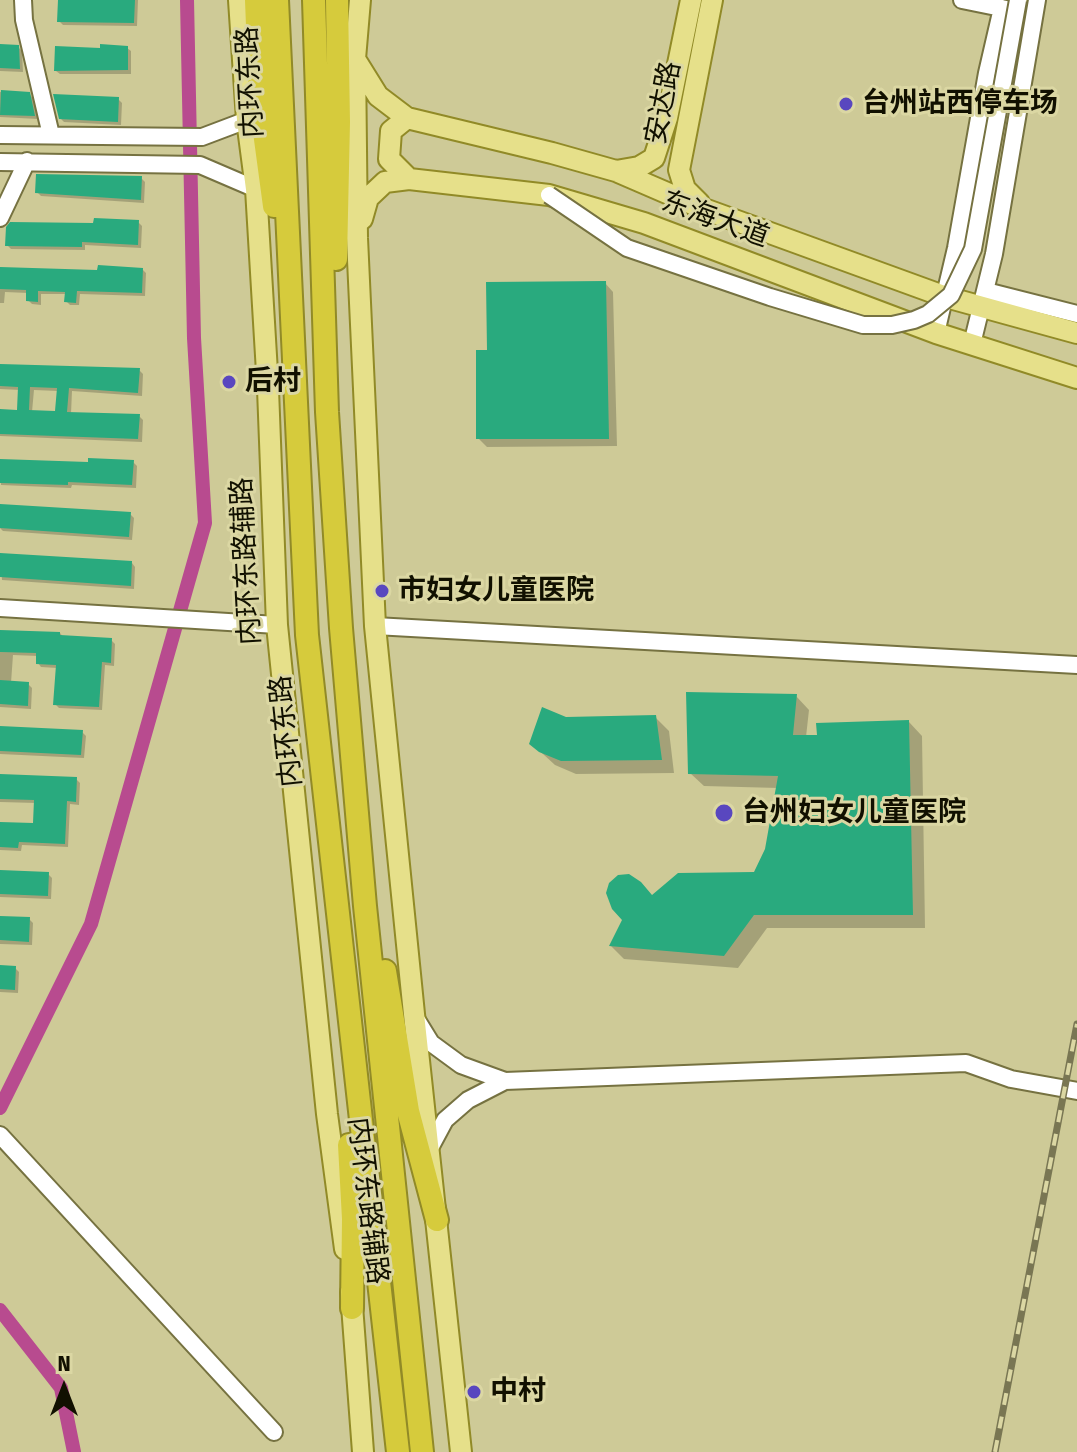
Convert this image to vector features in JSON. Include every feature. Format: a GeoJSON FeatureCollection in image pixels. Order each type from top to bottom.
{"type":"FeatureCollection","features":[{"type":"Feature","properties":{"kind":"highway"},"geometry":{"type":"LineString","coordinates":[[256,0],[260,102],[293,358]]}},
{"type":"Feature","properties":{"kind":"highway","name":"内环东路"},"geometry":{"type":"LineString","coordinates":[[277,0],[307,635],[398,1452]]}},
{"type":"Feature","properties":{"kind":"highway"},"geometry":{"type":"LineString","coordinates":[[314,0],[327,412],[341,628],[365,906],[422,1452]]}},
{"type":"Feature","properties":{"kind":"highway"},"geometry":{"type":"LineString","coordinates":[[327,412],[335,287],[339,122],[337,0]]}},
{"type":"Feature","properties":{"kind":"highway"},"geometry":{"type":"LineString","coordinates":[[365,906],[385,969],[408,1111],[437,1220]]}},
{"type":"Feature","properties":{"kind":"highway"},"geometry":{"type":"LineString","coordinates":[[349,1027],[347,1111],[353,1219],[352,1308]]}},
{"type":"Feature","properties":{"kind":"main road","name":"内环东路辅路"},"geometry":{"type":"LineString","coordinates":[[239,0],[247,120],[256,189],[277,625],[327,1114],[352,1308],[363,1452]]}},
{"type":"Feature","properties":{"kind":"main road"},"geometry":{"type":"LineString","coordinates":[[360,0],[355,59],[357,238],[375,626],[461,1452]]}},
{"type":"Feature","properties":{"kind":"main road","name":"安达路"},"geometry":{"type":"LineString","coordinates":[[616,171],[639,167],[654,158],[667,118],[691,0]]}},
{"type":"Feature","properties":{"kind":"main road","name":"安达路"},"geometry":{"type":"LineString","coordinates":[[704,209],[685,189],[679,170],[712,0]]}},
{"type":"Feature","properties":{"kind":"main road","name":"东海大道"},"geometry":{"type":"LineString","coordinates":[[355,59],[378,96],[407,118],[616,171],[704,209],[946,297],[984,300],[1077,333]]}},
{"type":"Feature","properties":{"kind":"main road"},"geometry":{"type":"LineString","coordinates":[[407,118],[391,131],[389,159],[409,179]]}},
{"type":"Feature","properties":{"kind":"main road","name":"东海大道"},"geometry":{"type":"LineString","coordinates":[[357,238],[368,198],[385,182],[409,179],[549,195],[644,223],[936,333],[1077,378]]}},
{"type":"Feature","properties":{"kind":"street"},"geometry":{"type":"LineString","coordinates":[[23,0],[24,20],[51,135]]}},
{"type":"Feature","properties":{"kind":"street"},"geometry":{"type":"LineString","coordinates":[[962,0],[1002,8],[1036,8],[984,300],[972,344]]}},
{"type":"Feature","properties":{"kind":"street"},"geometry":{"type":"LineString","coordinates":[[549,195],[627,248],[770,297],[863,325],[892,325],[914,320],[928,314],[951,295],[973,249],[1020,0]]}},
{"type":"Feature","properties":{"kind":"street"},"geometry":{"type":"LineString","coordinates":[[936,333],[946,297],[1002,8]]}},
{"type":"Feature","properties":{"kind":"street"},"geometry":{"type":"LineString","coordinates":[[0,135],[202,137],[247,120]]}},
{"type":"Feature","properties":{"kind":"street"},"geometry":{"type":"LineString","coordinates":[[0,218],[27,161]]}},
{"type":"Feature","properties":{"kind":"street"},"geometry":{"type":"LineString","coordinates":[[0,162],[200,165],[256,189]]}},
{"type":"Feature","properties":{"kind":"street"},"geometry":{"type":"LineString","coordinates":[[984,300],[1077,314]]}},
{"type":"Feature","properties":{"kind":"street"},"geometry":{"type":"LineString","coordinates":[[0,608],[277,625]]}},
{"type":"Feature","properties":{"kind":"street"},"geometry":{"type":"LineString","coordinates":[[375,626],[1077,665]]}},
{"type":"Feature","properties":{"kind":"street"},"geometry":{"type":"LineString","coordinates":[[414,1014],[431,1043],[461,1065],[505,1081],[966,1063],[1011,1079],[1077,1091]]}},
{"type":"Feature","properties":{"kind":"street"},"geometry":{"type":"LineString","coordinates":[[430,1148],[445,1120],[468,1100],[505,1081]]}},
{"type":"Feature","properties":{"kind":"street"},"geometry":{"type":"LineString","coordinates":[[0,1135],[274,1432]]}},
{"type":"Feature","properties":{"kind":"building"},"geometry":{"type":"Polygon","coordinates":[[[58,0],[135,0],[134,23],[57,22],[58,0]]]}},
{"type":"Feature","properties":{"kind":"building"},"geometry":{"type":"Polygon","coordinates":[[[0,44],[19,45],[20,69],[0,68],[0,44]]]}},
{"type":"Feature","properties":{"kind":"building"},"geometry":{"type":"Polygon","coordinates":[[[100,44],[128,46],[128,70],[54,71],[55,46],[100,48],[100,44]]]}},
{"type":"Feature","properties":{"kind":"building"},"geometry":{"type":"Polygon","coordinates":[[[1,90],[30,92],[35,116],[0,115],[1,90]]]}},
{"type":"Feature","properties":{"kind":"building"},"geometry":{"type":"Polygon","coordinates":[[[53,94],[119,97],[118,122],[59,119],[53,94]]]}},
{"type":"Feature","properties":{"kind":"building"},"geometry":{"type":"Polygon","coordinates":[[[36,174],[142,176],[141,200],[35,193],[36,174]]]}},
{"type":"Feature","properties":{"kind":"building"},"geometry":{"type":"Polygon","coordinates":[[[94,218],[139,220],[138,245],[82,242],[82,247],[5,246],[6,227],[10,222],[93,223],[94,218]]]}},
{"type":"Feature","properties":{"kind":"building"},"geometry":{"type":"Polygon","coordinates":[[[98,265],[143,268],[142,293],[77,291],[76,303],[64,302],[65,292],[38,291],[38,302],[26,301],[26,290],[0,289],[0,267],[97,270],[98,265]]]}},
{"type":"Feature","properties":{"kind":"building"},"geometry":{"type":"Polygon","coordinates":[[[606,281],[609,439],[476,439],[476,350],[487,350],[486,282],[606,281]]]}},
{"type":"Feature","properties":{"kind":"building"},"geometry":{"type":"Polygon","coordinates":[[[0,364],[140,368],[138,393],[69,388],[67,412],[140,414],[138,439],[0,434],[0,409],[17,410],[18,387],[0,386],[0,364]],[[30,387],[29,410],[55,411],[57,388],[30,387]]]}},
{"type":"Feature","properties":{"kind":"building"},"geometry":{"type":"Polygon","coordinates":[[[88,458],[134,460],[132,485],[0,483],[0,459],[88,462],[88,458]]]}},
{"type":"Feature","properties":{"kind":"building"},"geometry":{"type":"Polygon","coordinates":[[[0,504],[131,512],[129,537],[0,528],[0,504]]]}},
{"type":"Feature","properties":{"kind":"building"},"geometry":{"type":"Polygon","coordinates":[[[0,553],[132,561],[131,586],[0,577],[0,553]]]}},
{"type":"Feature","properties":{"kind":"building"},"geometry":{"type":"Polygon","coordinates":[[[0,630],[112,638],[111,663],[102,662],[99,707],[53,705],[56,665],[36,664],[36,653],[0,652],[0,630]]]}},
{"type":"Feature","properties":{"kind":"building"},"geometry":{"type":"Polygon","coordinates":[[[0,680],[29,682],[28,706],[0,704],[0,680]]]}},
{"type":"Feature","properties":{"kind":"building"},"geometry":{"type":"Polygon","coordinates":[[[686,692],[797,694],[793,735],[817,735],[816,723],[909,720],[913,915],[754,915],[724,956],[609,946],[622,920],[612,909],[606,893],[609,883],[618,875],[629,874],[652,895],[678,873],[754,872],[765,849],[778,776],[688,774],[686,692]]]}},
{"type":"Feature","properties":{"kind":"building"},"geometry":{"type":"Polygon","coordinates":[[[542,707],[566,717],[656,715],[662,760],[561,761],[539,752],[529,744],[542,707]]]}},
{"type":"Feature","properties":{"kind":"building"},"geometry":{"type":"Polygon","coordinates":[[[0,726],[83,730],[81,755],[0,751],[0,726]]]}},
{"type":"Feature","properties":{"kind":"building"},"geometry":{"type":"Polygon","coordinates":[[[0,774],[77,777],[76,802],[67,801],[65,844],[19,842],[18,848],[0,847],[0,822],[33,823],[34,800],[0,799],[0,774]]]}},
{"type":"Feature","properties":{"kind":"building"},"geometry":{"type":"Polygon","coordinates":[[[0,870],[49,872],[48,896],[0,894],[0,870]]]}},
{"type":"Feature","properties":{"kind":"building"},"geometry":{"type":"Polygon","coordinates":[[[0,916],[30,917],[29,942],[0,940],[0,916]]]}},
{"type":"Feature","properties":{"kind":"building"},"geometry":{"type":"Polygon","coordinates":[[[0,965],[16,966],[15,990],[0,989],[0,965]]]}},
{"type":"Feature","properties":{"kind":"waterway"},"geometry":{"type":"LineString","coordinates":[[0,1108],[91,924],[205,523],[194,338],[187,0]]}},
{"type":"Feature","properties":{"kind":"waterway"},"geometry":{"type":"LineString","coordinates":[[0,1310],[61,1388],[74,1452]]}},
{"type":"Feature","properties":{"kind":"railway"},"geometry":{"type":"LineString","coordinates":[[995,1452],[1077,1024]]}},
{"type":"Feature","properties":{"kind":"place","name":"台州站西停车场"},"geometry":{"type":"Point","coordinates":[846,104]}},
{"type":"Feature","properties":{"kind":"place","name":"后村"},"geometry":{"type":"Point","coordinates":[229,382]}},
{"type":"Feature","properties":{"kind":"place","name":"市妇女儿童医院"},"geometry":{"type":"Point","coordinates":[382,591]}},
{"type":"Feature","properties":{"kind":"place","name":"台州妇女儿童医院"},"geometry":{"type":"Point","coordinates":[724,813]}},
{"type":"Feature","properties":{"kind":"place","name":"中村"},"geometry":{"type":"Point","coordinates":[474,1392]}}]}
